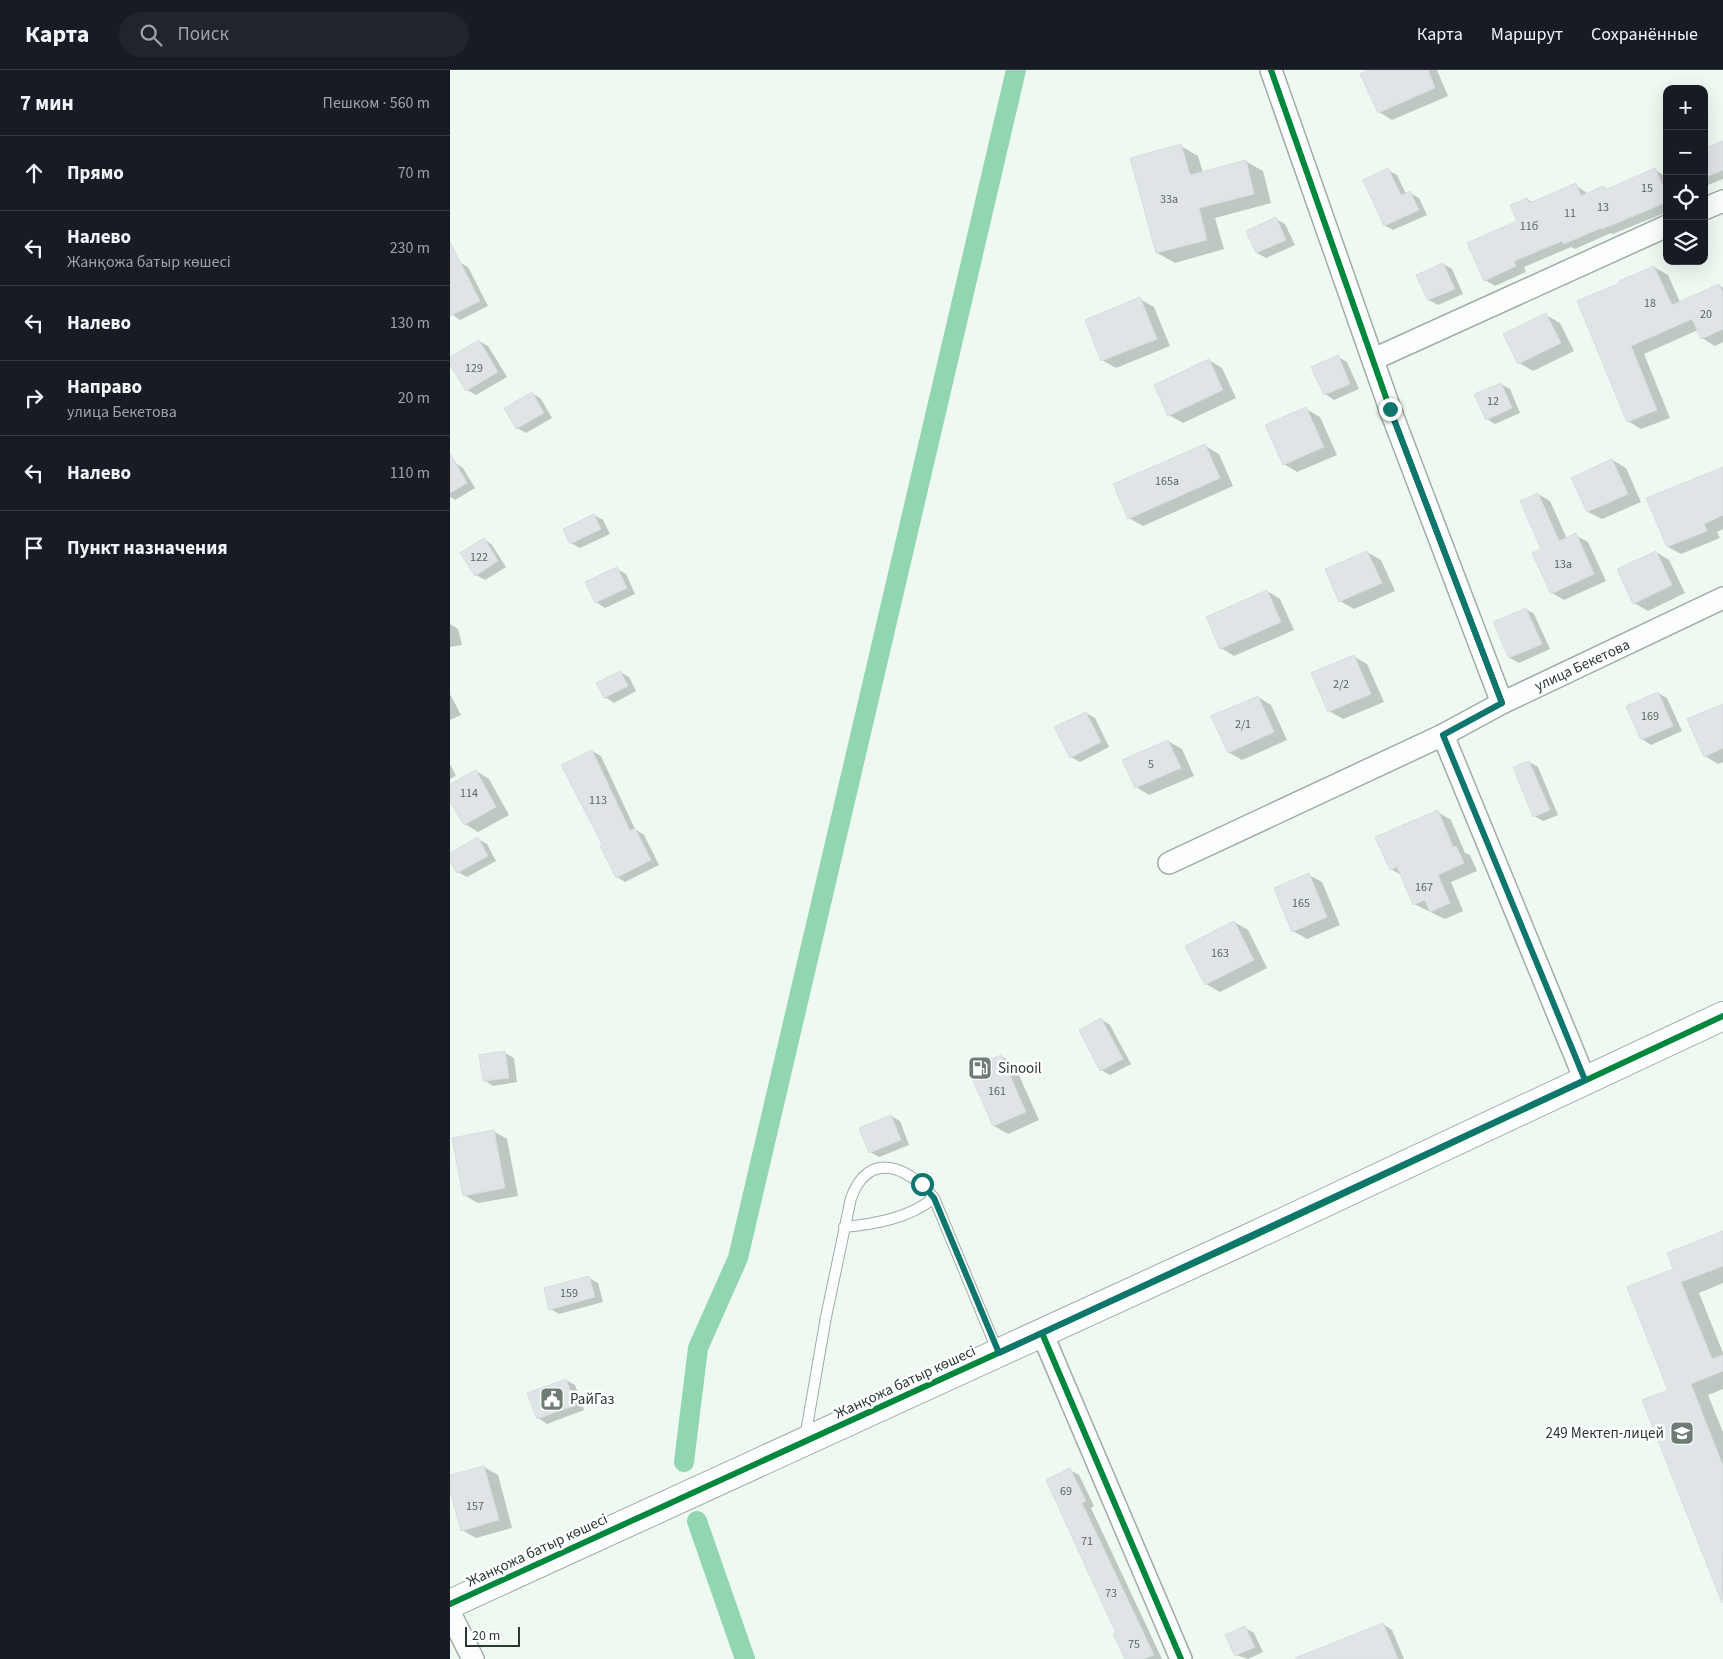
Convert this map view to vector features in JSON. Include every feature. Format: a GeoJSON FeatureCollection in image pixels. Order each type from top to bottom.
{"type":"FeatureCollection","features":[{"type":"Feature","properties":{"kind":"street"},"geometry":{"type":"LineString","coordinates":[[1277,72],[1390,409],[1502,703]]}},
{"type":"Feature","properties":{"kind":"street"},"geometry":{"type":"LineString","coordinates":[[1708,207],[1723,201]]}},
{"type":"Feature","properties":{"kind":"street"},"geometry":{"type":"LineString","coordinates":[[1374,359],[1663,228]]}},
{"type":"Feature","properties":{"kind":"street","name":"улица Бекетова"},"geometry":{"type":"LineString","coordinates":[[1170,863],[1443,735],[1502,703],[1723,598]]}},
{"type":"Feature","properties":{"kind":"street"},"geometry":{"type":"LineString","coordinates":[[1443,735],[1585,1080]]}},
{"type":"Feature","properties":{"kind":"street","name":"Жанқожа батыр көшесі"},"geometry":{"type":"LineString","coordinates":[[450,1604],[999,1353],[1723,1016]]}},
{"type":"Feature","properties":{"kind":"street"},"geometry":{"type":"LineString","coordinates":[[1042,1333],[1182,1659]]}},
{"type":"Feature","properties":{"kind":"street"},"geometry":{"type":"LineString","coordinates":[[450,1613],[473,1659]]}},
{"type":"Feature","properties":{"kind":"lane"},"geometry":{"type":"LineString","coordinates":[[804,1442],[844,1227],[856,1186],[867,1174],[885,1167],[903,1170],[922,1184],[934,1198],[999,1353]]}},
{"type":"Feature","properties":{"kind":"lane"},"geometry":{"type":"LineString","coordinates":[[844,1227],[867,1225],[901,1216],[919,1209],[934,1198]]}},
{"type":"Feature","properties":{"kind":"building"},"geometry":{"type":"Polygon","coordinates":[[[1368,70],[1428,70],[1435,88],[1378,113],[1360,74],[1368,70]]]}},
{"type":"Feature","properties":{"kind":"building"},"geometry":{"type":"Polygon","coordinates":[[[1723,141],[1723,170],[1708,176],[1708,175],[1708,147],[1723,141]]]}},
{"type":"Feature","properties":{"kind":"building"},"geometry":{"type":"Polygon","coordinates":[[[1181,144],[1190,175],[1246,160],[1254,194],[1199,208],[1207,240],[1156,253],[1130,158],[1181,144]]]}},
{"type":"Feature","properties":{"kind":"building"},"geometry":{"type":"Polygon","coordinates":[[[1388,168],[1401,195],[1410,191],[1419,210],[1384,226],[1363,180],[1388,168]]]}},
{"type":"Feature","properties":{"kind":"building"},"geometry":{"type":"Polygon","coordinates":[[[1655,168],[1663,187],[1663,204],[1564,244],[1562,241],[1514,261],[1516,266],[1484,281],[1467,243],[1517,221],[1510,205],[1527,198],[1530,203],[1576,183],[1581,196],[1603,186],[1605,190],[1655,168]]]}},
{"type":"Feature","properties":{"kind":"building"},"geometry":{"type":"Polygon","coordinates":[[[1276,217],[1286,240],[1256,253],[1246,231],[1276,217]]]}},
{"type":"Feature","properties":{"kind":"building"},"geometry":{"type":"Polygon","coordinates":[[[450,242],[480,301],[450,316],[450,242]]]}},
{"type":"Feature","properties":{"kind":"building"},"geometry":{"type":"Polygon","coordinates":[[[1443,263],[1455,289],[1428,300],[1416,275],[1443,263]]]}},
{"type":"Feature","properties":{"kind":"building"},"geometry":{"type":"Polygon","coordinates":[[[1654,266],[1672,305],[1719,284],[1723,293],[1723,329],[1701,339],[1692,319],[1631,346],[1657,410],[1627,422],[1577,301],[1654,266]]]}},
{"type":"Feature","properties":{"kind":"building"},"geometry":{"type":"Polygon","coordinates":[[[1140,297],[1157,339],[1101,361],[1085,320],[1140,297]]]}},
{"type":"Feature","properties":{"kind":"building"},"geometry":{"type":"Polygon","coordinates":[[[1546,313],[1561,343],[1518,364],[1503,334],[1546,313]]]}},
{"type":"Feature","properties":{"kind":"building"},"geometry":{"type":"Polygon","coordinates":[[[479,340],[498,372],[466,391],[450,365],[450,357],[479,340]]]}},
{"type":"Feature","properties":{"kind":"building"},"geometry":{"type":"Polygon","coordinates":[[[1338,355],[1350,384],[1324,395],[1311,367],[1338,355]]]}},
{"type":"Feature","properties":{"kind":"building"},"geometry":{"type":"Polygon","coordinates":[[[1209,359],[1223,390],[1168,416],[1154,385],[1209,359]]]}},
{"type":"Feature","properties":{"kind":"building"},"geometry":{"type":"Polygon","coordinates":[[[1501,383],[1512,408],[1486,420],[1474,394],[1501,383]]]}},
{"type":"Feature","properties":{"kind":"building"},"geometry":{"type":"Polygon","coordinates":[[[532,392],[544,413],[516,429],[504,408],[532,392]]]}},
{"type":"Feature","properties":{"kind":"building"},"geometry":{"type":"Polygon","coordinates":[[[1306,407],[1324,447],[1283,465],[1265,425],[1306,407]]]}},
{"type":"Feature","properties":{"kind":"building"},"geometry":{"type":"Polygon","coordinates":[[[1205,444],[1220,478],[1128,519],[1113,484],[1205,444]]]}},
{"type":"Feature","properties":{"kind":"building"},"geometry":{"type":"Polygon","coordinates":[[[450,453],[467,483],[450,493],[450,453]]]}},
{"type":"Feature","properties":{"kind":"building"},"geometry":{"type":"Polygon","coordinates":[[[1612,459],[1628,494],[1587,512],[1571,478],[1612,459]]]}},
{"type":"Feature","properties":{"kind":"building"},"geometry":{"type":"Polygon","coordinates":[[[1723,467],[1723,515],[1704,524],[1707,531],[1667,547],[1646,498],[1723,467]]]}},
{"type":"Feature","properties":{"kind":"building"},"geometry":{"type":"Polygon","coordinates":[[[1538,493],[1559,541],[1576,533],[1594,574],[1551,594],[1532,553],[1541,549],[1520,501],[1538,493]]]}},
{"type":"Feature","properties":{"kind":"building"},"geometry":{"type":"Polygon","coordinates":[[[594,514],[601,529],[570,544],[563,529],[594,514]]]}},
{"type":"Feature","properties":{"kind":"building"},"geometry":{"type":"Polygon","coordinates":[[[484,538],[498,561],[475,576],[460,553],[484,538]]]}},
{"type":"Feature","properties":{"kind":"building"},"geometry":{"type":"Polygon","coordinates":[[[1367,551],[1382,583],[1339,602],[1325,569],[1367,551]]]}},
{"type":"Feature","properties":{"kind":"building"},"geometry":{"type":"Polygon","coordinates":[[[1656,551],[1672,585],[1633,604],[1617,569],[1656,551]]]}},
{"type":"Feature","properties":{"kind":"building"},"geometry":{"type":"Polygon","coordinates":[[[617,567],[627,588],[595,603],[585,582],[617,567]]]}},
{"type":"Feature","properties":{"kind":"building"},"geometry":{"type":"Polygon","coordinates":[[[1267,590],[1281,622],[1220,649],[1206,617],[1267,590]]]}},
{"type":"Feature","properties":{"kind":"building"},"geometry":{"type":"Polygon","coordinates":[[[1526,608],[1542,644],[1509,658],[1493,622],[1526,608]]]}},
{"type":"Feature","properties":{"kind":"building"},"geometry":{"type":"Polygon","coordinates":[[[1354,655],[1371,694],[1328,712],[1311,673],[1354,655]]]}},
{"type":"Feature","properties":{"kind":"building"},"geometry":{"type":"Polygon","coordinates":[[[620,671],[628,686],[604,698],[596,683],[620,671]]]}},
{"type":"Feature","properties":{"kind":"building"},"geometry":{"type":"Polygon","coordinates":[[[1658,692],[1673,726],[1641,740],[1626,706],[1658,692]]]}},
{"type":"Feature","properties":{"kind":"building"},"geometry":{"type":"Polygon","coordinates":[[[1258,696],[1274,732],[1228,753],[1211,716],[1258,696]]]}},
{"type":"Feature","properties":{"kind":"building"},"geometry":{"type":"Polygon","coordinates":[[[1723,704],[1723,748],[1704,757],[1687,719],[1723,704]]]}},
{"type":"Feature","properties":{"kind":"building"},"geometry":{"type":"Polygon","coordinates":[[[1086,712],[1101,742],[1070,758],[1054,727],[1086,712]]]}},
{"type":"Feature","properties":{"kind":"building"},"geometry":{"type":"Polygon","coordinates":[[[1168,740],[1181,768],[1135,788],[1122,760],[1168,740]]]}},
{"type":"Feature","properties":{"kind":"building"},"geometry":{"type":"Polygon","coordinates":[[[592,750],[630,831],[635,828],[651,860],[616,878],[600,846],[602,844],[561,765],[592,750]]]}},
{"type":"Feature","properties":{"kind":"building"},"geometry":{"type":"Polygon","coordinates":[[[1529,761],[1550,810],[1533,817],[1513,767],[1529,761]]]}},
{"type":"Feature","properties":{"kind":"building"},"geometry":{"type":"Polygon","coordinates":[[[476,770],[496,807],[464,825],[450,802],[450,784],[476,770]]]}},
{"type":"Feature","properties":{"kind":"building"},"geometry":{"type":"Polygon","coordinates":[[[1438,810],[1453,847],[1456,846],[1464,863],[1438,875],[1450,903],[1430,912],[1425,900],[1413,905],[1397,867],[1390,870],[1375,837],[1438,810]]]}},
{"type":"Feature","properties":{"kind":"building"},"geometry":{"type":"Polygon","coordinates":[[[478,837],[488,856],[457,873],[450,861],[450,853],[478,837]]]}},
{"type":"Feature","properties":{"kind":"building"},"geometry":{"type":"Polygon","coordinates":[[[1309,873],[1327,917],[1292,932],[1274,888],[1309,873]]]}},
{"type":"Feature","properties":{"kind":"building"},"geometry":{"type":"Polygon","coordinates":[[[1234,921],[1254,960],[1205,985],[1185,946],[1234,921]]]}},
{"type":"Feature","properties":{"kind":"building"},"geometry":{"type":"Polygon","coordinates":[[[1101,1018],[1123,1059],[1100,1071],[1079,1030],[1101,1018]]]}},
{"type":"Feature","properties":{"kind":"building"},"geometry":{"type":"Polygon","coordinates":[[[505,1051],[509,1078],[483,1081],[479,1055],[505,1051]]]}},
{"type":"Feature","properties":{"kind":"building"},"geometry":{"type":"Polygon","coordinates":[[[1001,1055],[1026,1112],[993,1126],[968,1069],[1001,1055]]]}},
{"type":"Feature","properties":{"kind":"building"},"geometry":{"type":"Polygon","coordinates":[[[891,1115],[901,1140],[869,1153],[859,1128],[891,1115]]]}},
{"type":"Feature","properties":{"kind":"building"},"geometry":{"type":"Polygon","coordinates":[[[494,1130],[505,1188],[463,1196],[452,1138],[494,1130]]]}},
{"type":"Feature","properties":{"kind":"building","name":"249 Мектеп-лицей"},"geometry":{"type":"Polygon","coordinates":[[[1723,1231],[1723,1266],[1681,1282],[1712,1359],[1723,1355],[1723,1371],[1691,1384],[1723,1466],[1722,1603],[1642,1400],[1668,1390],[1627,1287],[1673,1269],[1667,1253],[1723,1231]]]}},
{"type":"Feature","properties":{"kind":"building"},"geometry":{"type":"Polygon","coordinates":[[[589,1276],[595,1297],[549,1310],[544,1288],[589,1276]]]}},
{"type":"Feature","properties":{"kind":"building","name":"РайГаз"},"geometry":{"type":"Polygon","coordinates":[[[566,1379],[576,1405],[537,1419],[527,1393],[566,1379]]]}},
{"type":"Feature","properties":{"kind":"building"},"geometry":{"type":"Polygon","coordinates":[[[484,1466],[499,1520],[461,1531],[450,1491],[450,1475],[484,1466]]]}},
{"type":"Feature","properties":{"kind":"building"},"geometry":{"type":"Polygon","coordinates":[[[1070,1468],[1086,1501],[1082,1503],[1154,1655],[1144,1659],[1125,1659],[1113,1634],[1116,1633],[1046,1480],[1070,1468]]]}},
{"type":"Feature","properties":{"kind":"building"},"geometry":{"type":"Polygon","coordinates":[[[1383,1623],[1398,1659],[1296,1659],[1296,1658],[1383,1623]]]}},
{"type":"Feature","properties":{"kind":"building"},"geometry":{"type":"Polygon","coordinates":[[[1245,1626],[1255,1647],[1235,1656],[1225,1635],[1245,1626]]]}},
{"type":"Feature","properties":{"kind":"waterway"},"geometry":{"type":"LineString","coordinates":[[684,1462],[698,1348],[738,1258],[1016,70]]}},
{"type":"Feature","properties":{"kind":"waterway"},"geometry":{"type":"LineString","coordinates":[[697,1521],[745,1659]]}},
{"type":"Feature","properties":{"kind":"cycle path"},"geometry":{"type":"LineString","coordinates":[[1271,70],[1390,409],[1502,703]]}},
{"type":"Feature","properties":{"kind":"cycle path"},"geometry":{"type":"LineString","coordinates":[[450,1604],[1247,1239],[1723,1016]]}},
{"type":"Feature","properties":{"kind":"cycle path"},"geometry":{"type":"LineString","coordinates":[[1042,1333],[1181,1659]]}},
{"type":"Feature","properties":{"kind":"place","name":"Sinooil"},"geometry":{"type":"Point","coordinates":[980,1068]}},
{"type":"Feature","properties":{"kind":"place","name":"РайГаз"},"geometry":{"type":"Point","coordinates":[552,1399]}},
{"type":"Feature","properties":{"kind":"place","name":"249 Мектеп-лицей"},"geometry":{"type":"Point","coordinates":[1682,1433]}},
{"type":"Feature","properties":{"kind":"route"},"geometry":{"type":"LineString","coordinates":[[922,1184],[934,1198],[999,1353],[1585,1080],[1443,735],[1502,703],[1452,566],[1390,409]]}}]}
